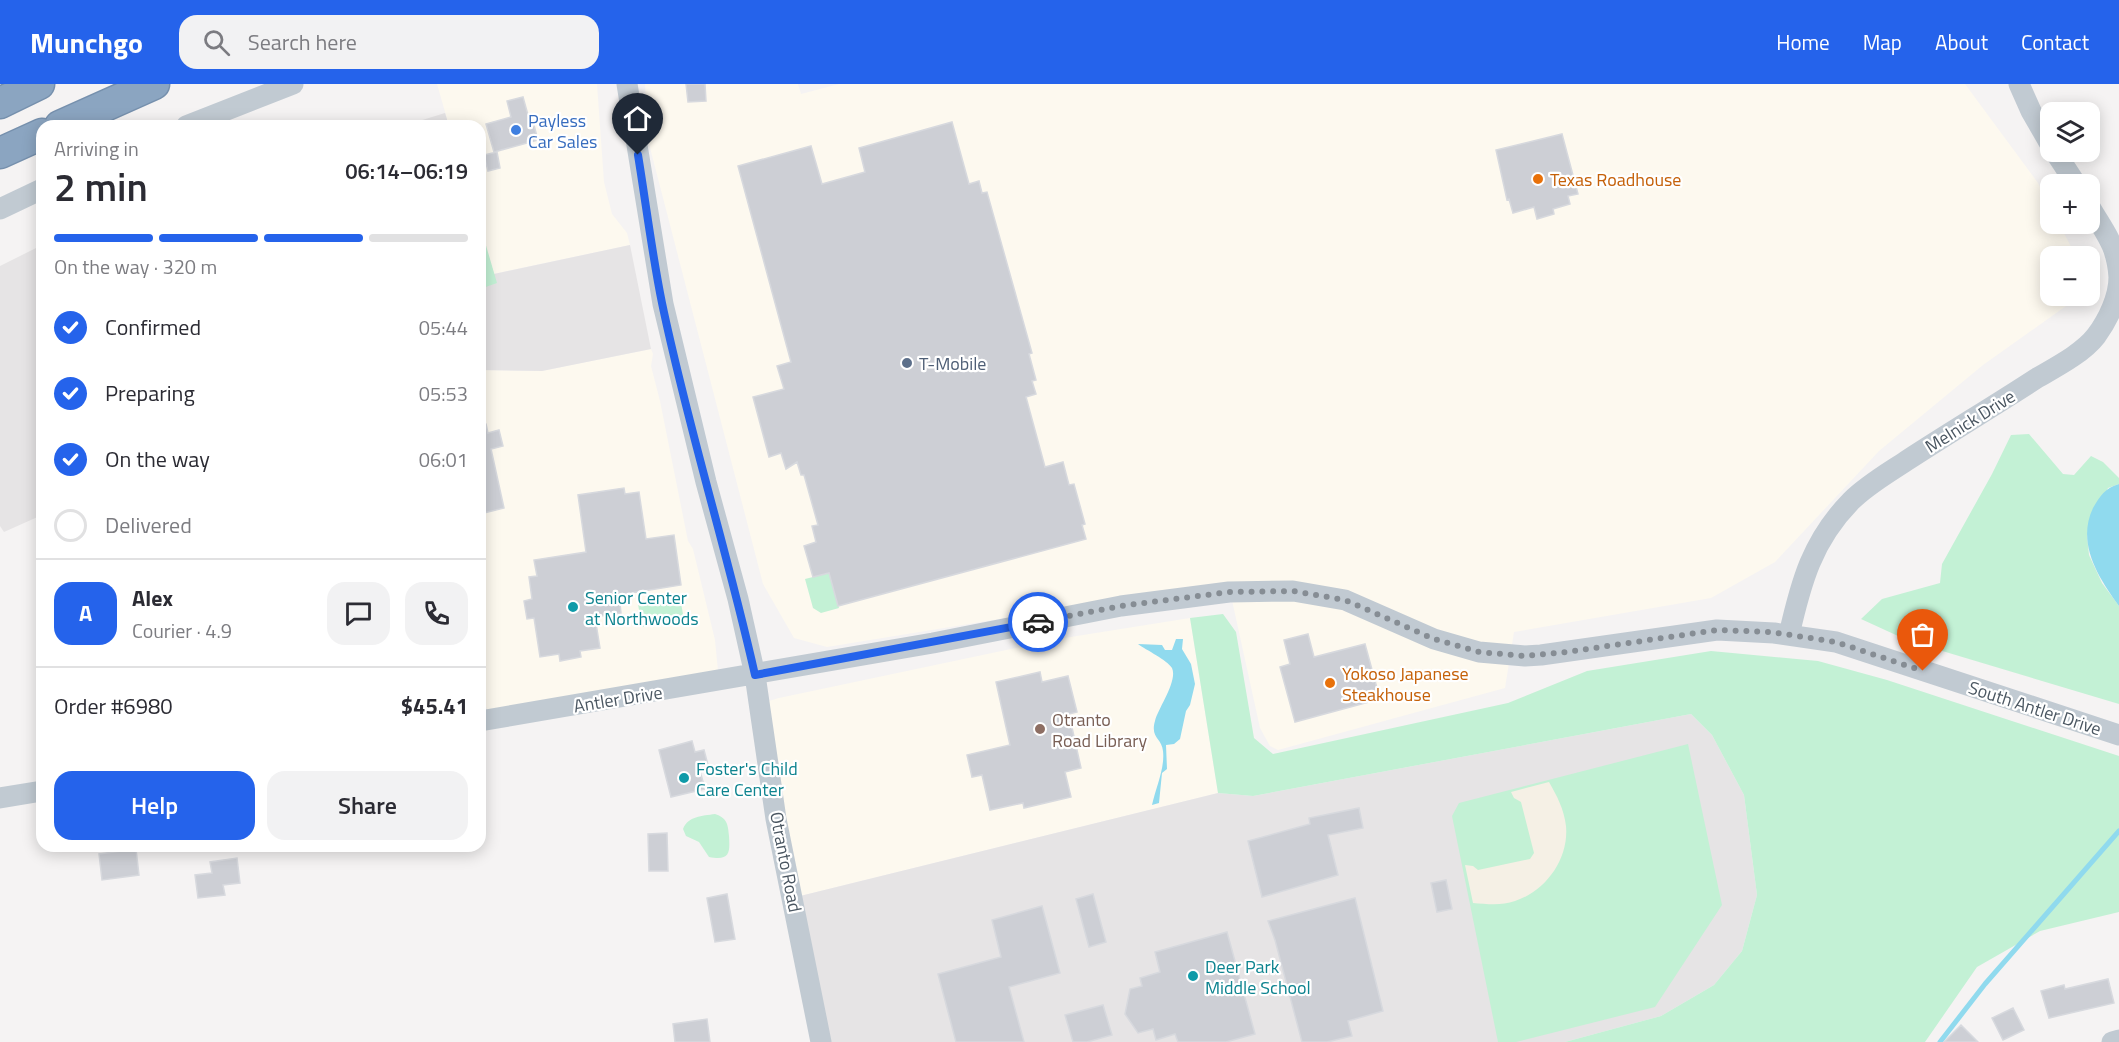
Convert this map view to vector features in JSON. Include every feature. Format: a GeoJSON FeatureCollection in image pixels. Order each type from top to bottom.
{"type":"FeatureCollection","features":[{"type":"Feature","properties":{"kind":"highway"},"geometry":{"type":"LineString","coordinates":[[0,103],[39,84]]}},
{"type":"Feature","properties":{"kind":"highway"},"geometry":{"type":"LineString","coordinates":[[73,120],[154,84]]}},
{"type":"Feature","properties":{"kind":"highway"},"geometry":{"type":"LineString","coordinates":[[0,153],[36,137]]}},
{"type":"Feature","properties":{"kind":"street"},"geometry":{"type":"LineString","coordinates":[[201,120],[293,84]]}},
{"type":"Feature","properties":{"kind":"street","name":"Otranto Road"},"geometry":{"type":"LineString","coordinates":[[627,84],[663,304],[755,675],[776,819],[821,1042]]}},
{"type":"Feature","properties":{"kind":"street"},"geometry":{"type":"LineString","coordinates":[[2006,84],[2021,91],[2040,126]]}},
{"type":"Feature","properties":{"kind":"street"},"geometry":{"type":"LineString","coordinates":[[0,209],[36,192]]}},
{"type":"Feature","properties":{"kind":"street","name":"Melnick Drive"},"geometry":{"type":"LineString","coordinates":[[1789,635],[1800,588],[1812,555],[1829,526],[1851,500],[1866,487],[2068,359],[2095,337],[2111,311],[2119,280],[2114,247],[2100,224]]}},
{"type":"Feature","properties":{"kind":"street","name":"South Antler Drive"},"geometry":{"type":"LineString","coordinates":[[755,675],[1121,606],[1229,592],[1293,591],[1345,600],[1434,639],[1479,652],[1514,655],[1567,652],[1717,630],[1771,632],[1836,642],[2119,735]]}},
{"type":"Feature","properties":{"kind":"street","name":"Antler Drive"},"geometry":{"type":"LineString","coordinates":[[486,720],[755,675]]}},
{"type":"Feature","properties":{"kind":"street"},"geometry":{"type":"LineString","coordinates":[[0,798],[36,792]]}},
{"type":"Feature","properties":{"kind":"street"},"geometry":{"type":"LineString","coordinates":[[2112,1042],[2119,1040]]}},
{"type":"Feature","properties":{"kind":"shaded area"},"geometry":{"type":"Polygon","coordinates":[[[437,84],[597,84],[604,182],[612,214],[627,233],[630,245],[493,274],[486,250],[486,120],[447,120],[437,84]]]}},
{"type":"Feature","properties":{"kind":"shaded area"},"geometry":{"type":"Polygon","coordinates":[[[645,84],[798,84],[801,94],[839,84],[1965,84],[2040,187],[2040,234],[2064,234],[2071,246],[2040,246],[2040,306],[2066,306],[1983,365],[1879,451],[1775,562],[1711,598],[1514,632],[1505,688],[1278,750],[1270,746],[1260,728],[1228,582],[827,647],[794,638],[763,584],[648,140],[645,84]]]}},
{"type":"Feature","properties":{"kind":"shaded area"},"geometry":{"type":"Polygon","coordinates":[[[445,113],[447,120],[422,120],[445,113]]]}},
{"type":"Feature","properties":{"kind":"shaded area"},"geometry":{"type":"Polygon","coordinates":[[[630,245],[651,349],[542,371],[486,370],[486,248],[494,274],[630,245]]]}},
{"type":"Feature","properties":{"kind":"shaded area"},"geometry":{"type":"Polygon","coordinates":[[[36,248],[36,518],[4,532],[0,526],[0,266],[36,248]]]}},
{"type":"Feature","properties":{"kind":"shaded area"},"geometry":{"type":"Polygon","coordinates":[[[651,349],[653,354],[651,366],[688,541],[693,549],[715,640],[718,671],[491,719],[486,707],[486,370],[542,371],[651,349]]]}},
{"type":"Feature","properties":{"kind":"shaded area"},"geometry":{"type":"Polygon","coordinates":[[[1190,618],[1218,793],[792,898],[759,704],[1058,639],[1190,618]]]}},
{"type":"Feature","properties":{"kind":"shaded area"},"geometry":{"type":"Polygon","coordinates":[[[1691,714],[1712,735],[1744,795],[1757,895],[1742,951],[1714,985],[1661,1016],[1565,1042],[821,1042],[792,898],[1218,793],[1253,796],[1691,714]]]}},
{"type":"Feature","properties":{"kind":"green space"},"geometry":{"type":"Polygon","coordinates":[[[486,245],[497,283],[486,287],[486,245]]]}},
{"type":"Feature","properties":{"kind":"green space"},"geometry":{"type":"Polygon","coordinates":[[[2029,434],[2063,474],[2074,475],[2091,456],[2103,462],[2119,478],[2119,484],[2108,488],[2087,536],[2089,555],[2102,583],[2119,606],[2119,704],[1909,641],[1861,619],[1882,599],[1940,583],[1942,564],[2011,435],[2029,434]]]}},
{"type":"Feature","properties":{"kind":"green space"},"geometry":{"type":"Polygon","coordinates":[[[829,573],[839,608],[821,613],[813,608],[805,579],[829,573]]]}},
{"type":"Feature","properties":{"kind":"green space"},"geometry":{"type":"Polygon","coordinates":[[[680,597],[684,620],[642,627],[638,604],[680,597]]]}},
{"type":"Feature","properties":{"kind":"green space"},"geometry":{"type":"Polygon","coordinates":[[[1223,614],[1236,632],[1254,738],[1273,754],[1508,703],[1587,671],[1711,651],[1818,661],[1887,680],[2119,756],[2119,912],[2040,931],[1977,967],[1925,1042],[1565,1042],[1661,1016],[1714,985],[1742,951],[1757,895],[1744,795],[1712,735],[1691,714],[1253,796],[1218,793],[1190,618],[1223,614]]]}},
{"type":"Feature","properties":{"kind":"green space"},"geometry":{"type":"Polygon","coordinates":[[[1688,744],[1722,905],[1655,1007],[1516,1042],[1498,1042],[1452,816],[1459,803],[1688,744]]]}},
{"type":"Feature","properties":{"kind":"green space"},"geometry":{"type":"Polygon","coordinates":[[[715,814],[724,820],[729,832],[729,851],[725,857],[721,858],[709,857],[699,842],[686,836],[683,829],[692,819],[715,814]]]}},
{"type":"Feature","properties":{"kind":"sand"},"geometry":{"type":"Polygon","coordinates":[[[1549,782],[1562,808],[1566,826],[1564,850],[1553,872],[1536,890],[1510,903],[1473,903],[1465,865],[1473,866],[1478,870],[1530,859],[1534,853],[1521,802],[1514,798],[1511,792],[1549,782]]]}},
{"type":"Feature","properties":{"kind":"water"},"geometry":{"type":"Polygon","coordinates":[[[2119,484],[2119,606],[2092,560],[2087,535],[2088,521],[2093,508],[2106,490],[2119,484]]]}},
{"type":"Feature","properties":{"kind":"water"},"geometry":{"type":"Polygon","coordinates":[[[1176,639],[1183,639],[1182,649],[1191,664],[1195,684],[1180,739],[1174,744],[1166,745],[1167,769],[1162,773],[1159,803],[1152,805],[1163,757],[1162,747],[1155,735],[1154,727],[1170,687],[1173,673],[1172,668],[1166,662],[1138,644],[1162,645],[1165,650],[1172,650],[1176,639]]]}},
{"type":"Feature","properties":{"kind":"building"},"geometry":{"type":"Polygon","coordinates":[[[686,84],[705,84],[706,101],[688,102],[686,84]]]}},
{"type":"Feature","properties":{"kind":"building"},"geometry":{"type":"Polygon","coordinates":[[[523,97],[528,115],[531,114],[538,140],[494,152],[486,124],[511,117],[507,101],[523,97]]]}},
{"type":"Feature","properties":{"kind":"building","name":"T-Mobile"},"geometry":{"type":"Polygon","coordinates":[[[952,122],[969,184],[979,181],[982,193],[987,192],[1032,353],[1029,354],[1036,380],[1032,381],[1036,394],[1026,397],[1045,467],[1063,462],[1069,485],[1074,484],[1085,524],[1082,525],[1086,539],[838,606],[829,573],[813,577],[804,546],[816,542],[812,526],[818,525],[804,475],[801,475],[797,462],[786,469],[781,453],[769,457],[753,397],[784,389],[777,366],[791,362],[738,166],[811,146],[822,184],[865,172],[859,148],[952,122]]]}},
{"type":"Feature","properties":{"kind":"building","name":"Texas Roadhouse"},"geometry":{"type":"Polygon","coordinates":[[[1562,134],[1578,194],[1568,196],[1570,204],[1553,209],[1554,214],[1537,219],[1534,207],[1513,213],[1509,199],[1507,200],[1496,150],[1562,134]]]}},
{"type":"Feature","properties":{"kind":"building"},"geometry":{"type":"Polygon","coordinates":[[[497,152],[500,168],[488,171],[486,155],[497,152]]]}},
{"type":"Feature","properties":{"kind":"building"},"geometry":{"type":"Polygon","coordinates":[[[486,424],[488,433],[499,430],[503,446],[491,449],[504,508],[486,512],[486,424]]]}},
{"type":"Feature","properties":{"kind":"building"},"geometry":{"type":"Polygon","coordinates":[[[624,488],[625,494],[639,492],[646,539],[674,535],[681,585],[619,595],[621,613],[595,617],[600,648],[580,651],[581,657],[560,661],[559,654],[540,657],[534,618],[527,619],[524,601],[532,599],[529,577],[537,576],[534,560],[586,552],[578,495],[624,488]]]}},
{"type":"Feature","properties":{"kind":"building","name":"Yokoso Japanese Steakhouse"},"geometry":{"type":"Polygon","coordinates":[[[1308,634],[1314,657],[1365,644],[1380,699],[1295,722],[1280,667],[1290,664],[1284,640],[1308,634]]]}},
{"type":"Feature","properties":{"kind":"building","name":"Otranto Road Library"},"geometry":{"type":"Polygon","coordinates":[[[1040,672],[1042,682],[1068,676],[1077,712],[1069,714],[1081,768],[1065,772],[1071,797],[1024,808],[1023,803],[990,810],[982,775],[972,777],[967,755],[1010,745],[996,682],[1040,672]]]}},
{"type":"Feature","properties":{"kind":"building","name":"Foster's Child Care Center"},"geometry":{"type":"Polygon","coordinates":[[[692,741],[695,752],[704,750],[708,765],[699,767],[705,789],[671,797],[659,750],[692,741]]]}},
{"type":"Feature","properties":{"kind":"building"},"geometry":{"type":"Polygon","coordinates":[[[1359,808],[1363,828],[1328,835],[1338,875],[1262,897],[1248,841],[1310,824],[1309,818],[1359,808]]]}},
{"type":"Feature","properties":{"kind":"building"},"geometry":{"type":"Polygon","coordinates":[[[667,833],[668,871],[649,871],[648,834],[667,833]]]}},
{"type":"Feature","properties":{"kind":"building"},"geometry":{"type":"Polygon","coordinates":[[[136,852],[139,875],[102,880],[99,854],[136,852]]]}},
{"type":"Feature","properties":{"kind":"building"},"geometry":{"type":"Polygon","coordinates":[[[237,858],[240,883],[223,885],[225,895],[198,898],[195,875],[212,873],[210,862],[237,858]]]}},
{"type":"Feature","properties":{"kind":"building"},"geometry":{"type":"Polygon","coordinates":[[[1446,880],[1452,909],[1437,912],[1431,883],[1446,880]]]}},
{"type":"Feature","properties":{"kind":"building"},"geometry":{"type":"Polygon","coordinates":[[[727,894],[735,939],[715,942],[707,898],[727,894]]]}},
{"type":"Feature","properties":{"kind":"building"},"geometry":{"type":"Polygon","coordinates":[[[1093,894],[1106,942],[1089,947],[1076,899],[1093,894]]]}},
{"type":"Feature","properties":{"kind":"building"},"geometry":{"type":"Polygon","coordinates":[[[1355,898],[1383,1011],[1348,1021],[1352,1036],[1327,1042],[1302,1042],[1268,921],[1355,898]]]}},
{"type":"Feature","properties":{"kind":"building"},"geometry":{"type":"Polygon","coordinates":[[[1042,906],[1060,973],[1009,987],[1024,1042],[956,1042],[938,974],[1001,957],[992,920],[1042,906]]]}},
{"type":"Feature","properties":{"kind":"building"},"geometry":{"type":"Polygon","coordinates":[[[1227,932],[1255,1034],[1226,1042],[1178,1042],[1175,1034],[1156,1040],[1153,1029],[1138,1033],[1125,1014],[1130,989],[1142,986],[1140,978],[1160,972],[1155,952],[1227,932]]]}},
{"type":"Feature","properties":{"kind":"building"},"geometry":{"type":"Polygon","coordinates":[[[2108,979],[2114,1003],[2049,1018],[2041,991],[2064,985],[2065,989],[2108,979]]]}},
{"type":"Feature","properties":{"kind":"building"},"geometry":{"type":"Polygon","coordinates":[[[1103,1005],[1112,1035],[1087,1042],[1073,1042],[1065,1015],[1103,1005]]]}},
{"type":"Feature","properties":{"kind":"building"},"geometry":{"type":"Polygon","coordinates":[[[2013,1008],[2024,1030],[2003,1040],[1992,1018],[2013,1008]]]}},
{"type":"Feature","properties":{"kind":"building"},"geometry":{"type":"Polygon","coordinates":[[[707,1019],[710,1042],[675,1042],[673,1024],[707,1019]]]}},
{"type":"Feature","properties":{"kind":"building"},"geometry":{"type":"Polygon","coordinates":[[[1961,1025],[1978,1042],[1944,1042],[1961,1025]]]}},
{"type":"Feature","properties":{"kind":"waterway"},"geometry":{"type":"LineString","coordinates":[[1940,1042],[1985,984],[2119,831]]}},
{"type":"Feature","properties":{"kind":"way so far"},"geometry":{"type":"LineString","coordinates":[[1038,622],[1121,606],[1229,592],[1293,591],[1345,600],[1434,639],[1479,652],[1525,656],[1717,630],[1771,632],[1836,642],[1923,671]]}},
{"type":"Feature","properties":{"kind":"place","name":"Payless Car Sales"},"geometry":{"type":"Point","coordinates":[516,130]}},
{"type":"Feature","properties":{"kind":"place","name":"Texas Roadhouse"},"geometry":{"type":"Point","coordinates":[1538,179]}},
{"type":"Feature","properties":{"kind":"place","name":"T-Mobile"},"geometry":{"type":"Point","coordinates":[907,363]}},
{"type":"Feature","properties":{"kind":"place","name":"Senior Center at Northwoods"},"geometry":{"type":"Point","coordinates":[573,607]}},
{"type":"Feature","properties":{"kind":"place","name":"Yokoso Japanese Steakhouse"},"geometry":{"type":"Point","coordinates":[1330,683]}},
{"type":"Feature","properties":{"kind":"place","name":"Otranto Road Library"},"geometry":{"type":"Point","coordinates":[1040,729]}},
{"type":"Feature","properties":{"kind":"place","name":"Foster's Child Care Center"},"geometry":{"type":"Point","coordinates":[684,778]}},
{"type":"Feature","properties":{"kind":"place","name":"Deer Park Middle School"},"geometry":{"type":"Point","coordinates":[1193,976]}},
{"type":"Feature","properties":{"kind":"route"},"geometry":{"type":"LineString","coordinates":[[638,155],[663,304],[755,675],[1038,622]]}}]}
